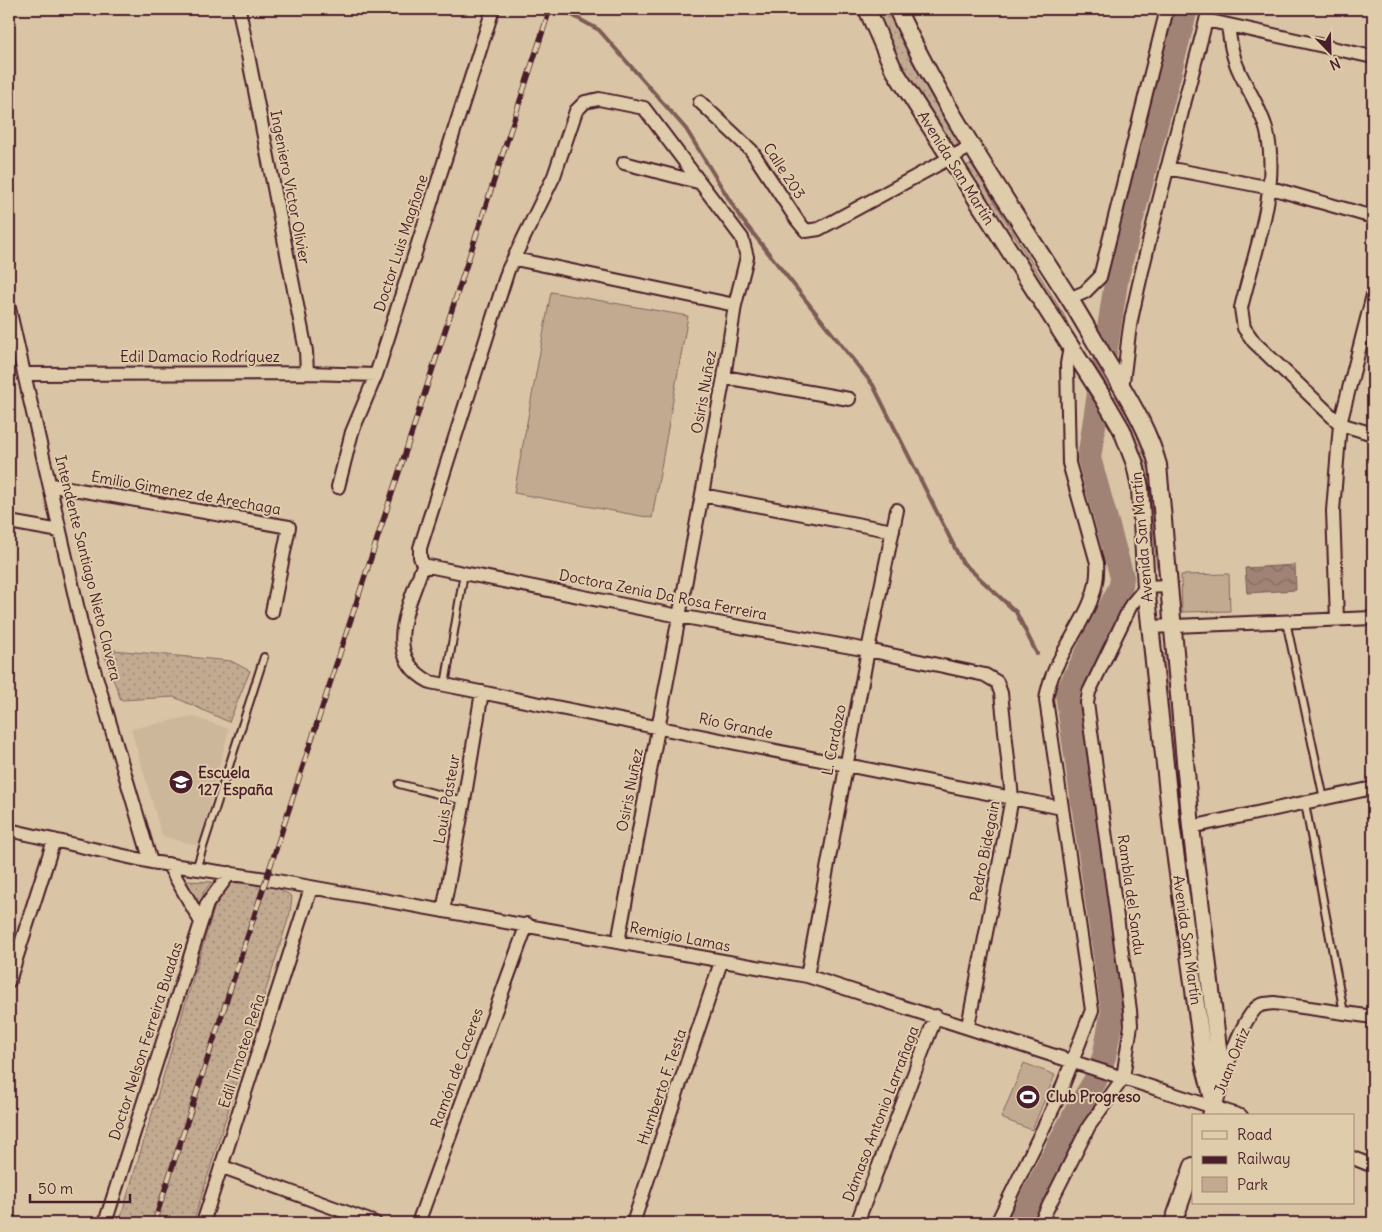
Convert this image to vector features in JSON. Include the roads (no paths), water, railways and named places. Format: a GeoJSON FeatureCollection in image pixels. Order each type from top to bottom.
{"type":"FeatureCollection","features":[{"type":"Feature","properties":{"kind":"street","name":"Ingeniero Víctor Olivier"},"geometry":{"type":"LineString","coordinates":[[239,9],[306,351],[307,373]]}},
{"type":"Feature","properties":{"kind":"street","name":"Doctor Luis Magñone"},"geometry":{"type":"LineString","coordinates":[[338,487],[352,432],[376,375],[493,9]]}},
{"type":"Feature","properties":{"kind":"street","name":"Avenida San Martín"},"geometry":{"type":"LineString","coordinates":[[867,9],[893,68],[1104,399],[1122,430],[1135,464],[1140,488],[1146,587],[1172,830],[1204,1063],[1213,1111]]}},
{"type":"Feature","properties":{"kind":"street","name":"Avenida San Martín"},"geometry":{"type":"LineString","coordinates":[[897,9],[919,57],[972,146],[1090,330],[1147,433],[1158,464],[1171,626],[1191,827],[1220,1083]]}},
{"type":"Feature","properties":{"kind":"street"},"geometry":{"type":"LineString","coordinates":[[1070,299],[1085,292],[1100,278],[1163,10]]}},
{"type":"Feature","properties":{"kind":"street"},"geometry":{"type":"LineString","coordinates":[[1122,386],[1128,357],[1132,313],[1167,168],[1208,14],[1228,25],[1373,57]]}},
{"type":"Feature","properties":{"kind":"street"},"geometry":{"type":"LineString","coordinates":[[1228,25],[1231,48],[1239,71],[1267,131],[1271,188],[1240,308],[1244,328],[1254,342],[1340,424],[1373,434]]}},
{"type":"Feature","properties":{"kind":"street","name":"Osiris Nuñez"},"geometry":{"type":"LineString","coordinates":[[424,565],[420,557],[420,548],[508,270],[554,176],[576,112],[585,102],[599,98],[644,108],[742,238],[747,257],[735,304],[724,377],[618,942]]}},
{"type":"Feature","properties":{"kind":"street","name":"Calle 203"},"geometry":{"type":"LineString","coordinates":[[700,102],[751,150],[796,220],[806,231],[819,229],[950,159]]}},
{"type":"Feature","properties":{"kind":"street"},"geometry":{"type":"LineString","coordinates":[[950,159],[972,146]]}},
{"type":"Feature","properties":{"kind":"street"},"geometry":{"type":"LineString","coordinates":[[624,163],[698,182]]}},
{"type":"Feature","properties":{"kind":"street"},"geometry":{"type":"LineString","coordinates":[[1167,168],[1271,188],[1373,216]]}},
{"type":"Feature","properties":{"kind":"street"},"geometry":{"type":"LineString","coordinates":[[515,259],[735,304]]}},
{"type":"Feature","properties":{"kind":"street"},"geometry":{"type":"LineString","coordinates":[[1337,619],[1333,512],[1340,424],[1373,295]]}},
{"type":"Feature","properties":{"kind":"street","name":"Intendente Santiago Nieto Clavera"},"geometry":{"type":"LineString","coordinates":[[9,308],[11,326],[25,374],[84,636],[151,862]]}},
{"type":"Feature","properties":{"kind":"street"},"geometry":{"type":"LineString","coordinates":[[997,1223],[1075,1063],[1092,1010],[1046,700],[1053,673],[1095,593],[1098,578],[1096,563],[1069,463],[1067,364],[1072,351]]}},
{"type":"Feature","properties":{"kind":"street","name":"Edil Damacio Rodríguez"},"geometry":{"type":"LineString","coordinates":[[25,374],[307,373],[376,375]]}},
{"type":"Feature","properties":{"kind":"street"},"geometry":{"type":"LineString","coordinates":[[724,377],[850,398]]}},
{"type":"Feature","properties":{"kind":"street","name":"Emilio Gimenez de Arechaga"},"geometry":{"type":"LineString","coordinates":[[51,485],[289,527],[272,612]]}},
{"type":"Feature","properties":{"kind":"street"},"geometry":{"type":"LineString","coordinates":[[702,495],[893,531]]}},
{"type":"Feature","properties":{"kind":"street","name":"L. Cardozo"},"geometry":{"type":"LineString","coordinates":[[807,976],[868,650],[897,510]]}},
{"type":"Feature","properties":{"kind":"street"},"geometry":{"type":"LineString","coordinates":[[9,522],[60,531]]}},
{"type":"Feature","properties":{"kind":"street","name":"Doctora Zenia Da Rosa Ferreira"},"geometry":{"type":"LineString","coordinates":[[424,565],[679,616],[868,650],[985,675],[997,682]]}},
{"type":"Feature","properties":{"kind":"street","name":"Río Grande"},"geometry":{"type":"LineString","coordinates":[[424,565],[401,639],[402,652],[410,666],[418,676],[430,682],[1062,808]]}},
{"type":"Feature","properties":{"kind":"street"},"geometry":{"type":"LineString","coordinates":[[1146,587],[1168,586]]}},
{"type":"Feature","properties":{"kind":"street","name":"Rambla del Sandu"},"geometry":{"type":"LineString","coordinates":[[1040,1223],[1089,1126],[1120,1077],[1131,1025],[1087,703],[1089,692],[1130,605],[1146,587]]}},
{"type":"Feature","properties":{"kind":"street"},"geometry":{"type":"LineString","coordinates":[[1150,627],[1373,618]]}},
{"type":"Feature","properties":{"kind":"street","name":"Pedro Bidegain"},"geometry":{"type":"LineString","coordinates":[[968,1026],[1012,798],[1001,693],[997,682]]}},
{"type":"Feature","properties":{"kind":"street","name":"Louis Pasteur"},"geometry":{"type":"LineString","coordinates":[[443,911],[482,692]]}},
{"type":"Feature","properties":{"kind":"street"},"geometry":{"type":"LineString","coordinates":[[1191,827],[1373,788]]}},
{"type":"Feature","properties":{"kind":"street","name":"Remigio Lamas"},"geometry":{"type":"LineString","coordinates":[[9,830],[151,862],[230,873],[526,924],[721,962],[807,976],[968,1026],[1120,1077],[1213,1111],[1230,1114]]}},
{"type":"Feature","properties":{"kind":"street"},"geometry":{"type":"LineString","coordinates":[[9,980],[54,840]]}},
{"type":"Feature","properties":{"kind":"street"},"geometry":{"type":"LineString","coordinates":[[168,864],[201,922]]}},
{"type":"Feature","properties":{"kind":"street","name":"Doctor Nelson Ferreira Buadas"},"geometry":{"type":"LineString","coordinates":[[105,1223],[201,922],[214,892],[230,873]]}},
{"type":"Feature","properties":{"kind":"street","name":"Edil Timoteo Peña"},"geometry":{"type":"LineString","coordinates":[[203,1223],[223,1167],[311,888]]}},
{"type":"Feature","properties":{"kind":"street","name":"Ramón de Caceres"},"geometry":{"type":"LineString","coordinates":[[418,1223],[526,924]]}},
{"type":"Feature","properties":{"kind":"street","name":"Humberto F. Testa"},"geometry":{"type":"LineString","coordinates":[[633,1223],[721,962]]}},
{"type":"Feature","properties":{"kind":"street","name":"Juan Ortiz"},"geometry":{"type":"LineString","coordinates":[[1213,1111],[1220,1083],[1239,1038],[1256,1008],[1262,1004],[1274,1003],[1344,1013]]}},
{"type":"Feature","properties":{"kind":"street"},"geometry":{"type":"LineString","coordinates":[[1344,1013],[1373,1017]]}},
{"type":"Feature","properties":{"kind":"street","name":"Dámaso Antonio Larrañaga"},"geometry":{"type":"LineString","coordinates":[[857,1223],[936,1016]]}},
{"type":"Feature","properties":{"kind":"street"},"geometry":{"type":"LineString","coordinates":[[1354,1158],[1373,1166]]}},
{"type":"Feature","properties":{"kind":"street"},"geometry":{"type":"LineString","coordinates":[[223,1167],[375,1223]]}},
{"type":"Feature","properties":{"kind":"street"},"geometry":{"type":"LineString","coordinates":[[1173,1223],[1192,1169]]}},
{"type":"Feature","properties":{"kind":"lane"},"geometry":{"type":"LineString","coordinates":[[445,685],[464,573]]}},
{"type":"Feature","properties":{"kind":"lane"},"geometry":{"type":"LineString","coordinates":[[1286,621],[1324,799]]}},
{"type":"Feature","properties":{"kind":"lane"},"geometry":{"type":"LineString","coordinates":[[196,869],[264,657]]}},
{"type":"Feature","properties":{"kind":"lane"},"geometry":{"type":"LineString","coordinates":[[399,784],[464,801]]}},
{"type":"Feature","properties":{"kind":"lane"},"geometry":{"type":"LineString","coordinates":[[1305,803],[1344,1013]]}},
{"type":"Feature","properties":{"kind":"water"},"geometry":{"type":"Polygon","coordinates":[[[1295,565],[1296,590],[1247,593],[1245,568],[1295,565]]]}},
{"type":"Feature","properties":{"kind":"waterway"},"geometry":{"type":"LineString","coordinates":[[1019,1223],[1077,1110],[1095,1081],[1104,1057],[1113,1011],[1067,693],[1121,586],[1122,577],[1089,458],[1117,276],[1186,9]]}},
{"type":"Feature","properties":{"kind":"waterway"},"geometry":{"type":"LineString","coordinates":[[570,14],[599,30],[686,129],[740,217],[873,385],[962,562],[1016,612],[1037,654]]}},
{"type":"Feature","properties":{"kind":"railway"},"geometry":{"type":"LineString","coordinates":[[154,1223],[550,9]]}},
{"type":"Feature","properties":{"kind":"place","name":"Escuela 127 España"},"geometry":{"type":"Point","coordinates":[181,782]}},
{"type":"Feature","properties":{"kind":"place","name":"Club Progreso"},"geometry":{"type":"Point","coordinates":[1028,1097]}}]}
